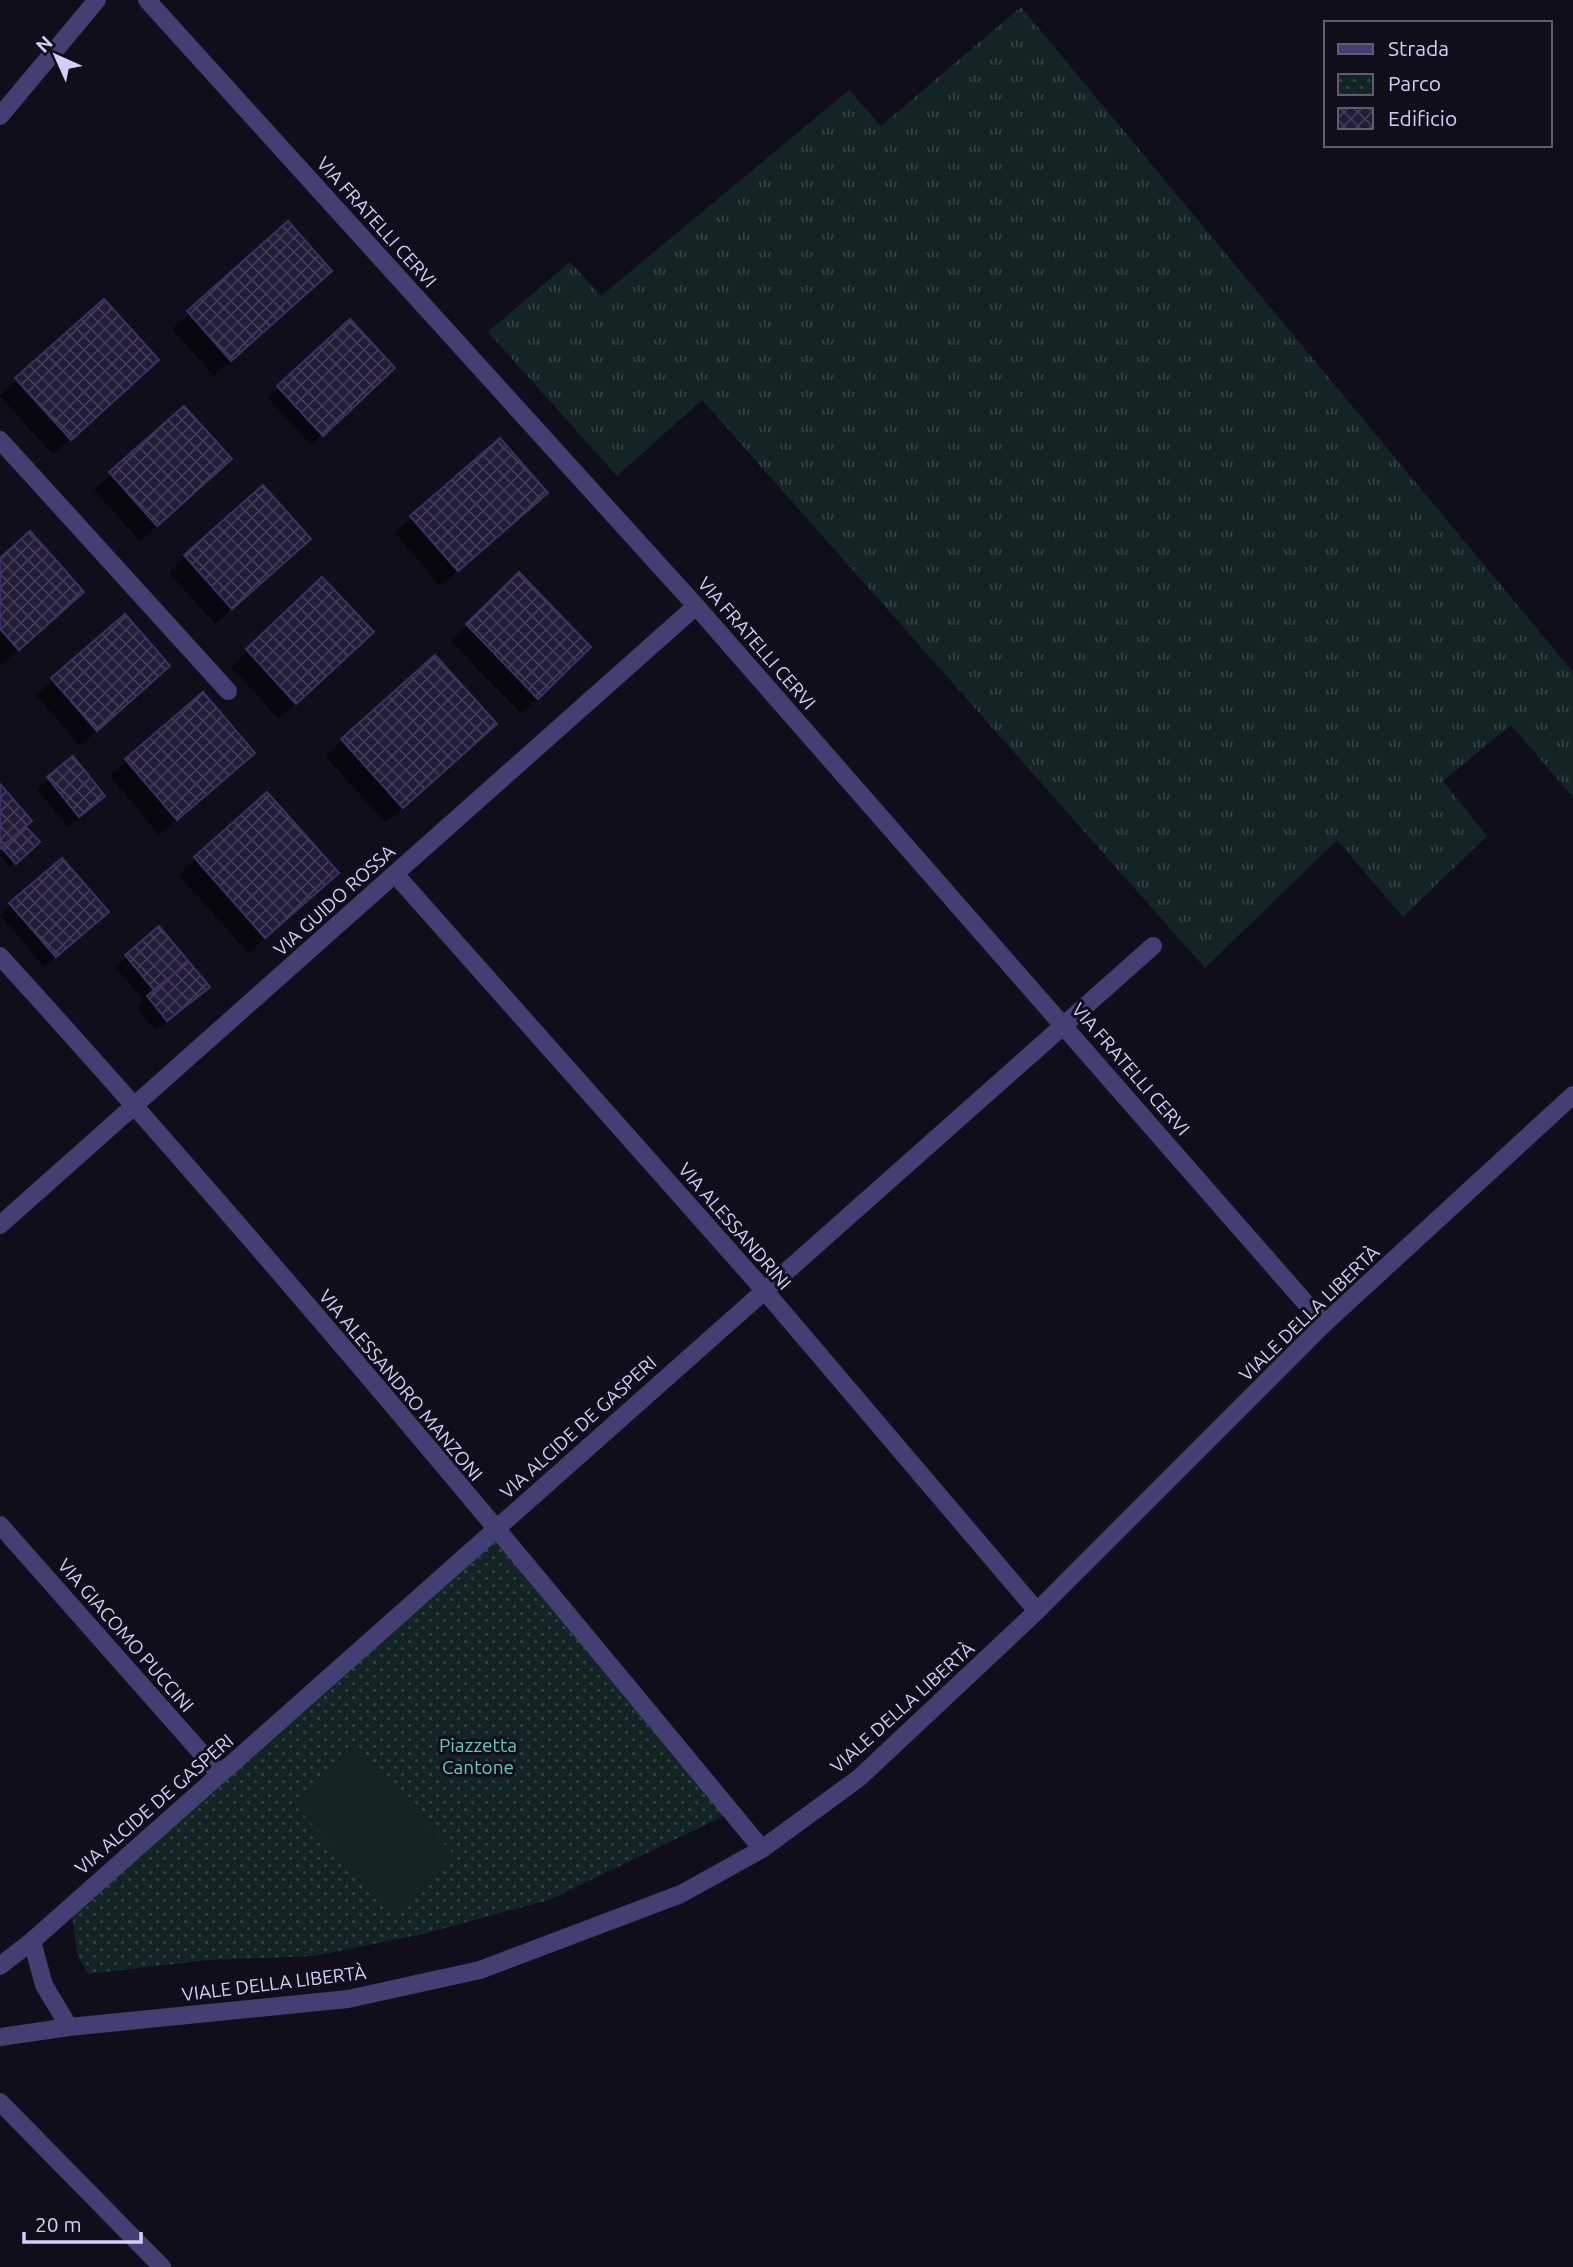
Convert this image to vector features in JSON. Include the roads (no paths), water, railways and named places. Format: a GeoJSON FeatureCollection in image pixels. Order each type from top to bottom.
{"type":"FeatureCollection","features":[{"type":"Feature","properties":{"kind":"street"},"geometry":{"type":"LineString","coordinates":[[0,116],[97,0]]}},
{"type":"Feature","properties":{"kind":"street","name":"VIA FRATELLI CERVI"},"geometry":{"type":"LineString","coordinates":[[147,0],[696,606],[1324,1324]]}},
{"type":"Feature","properties":{"kind":"street"},"geometry":{"type":"LineString","coordinates":[[0,440],[228,691]]}},
{"type":"Feature","properties":{"kind":"street","name":"VIA GUIDO ROSSA"},"geometry":{"type":"LineString","coordinates":[[0,1225],[696,606]]}},
{"type":"Feature","properties":{"kind":"street","name":"VIA ALESSANDRINI"},"geometry":{"type":"LineString","coordinates":[[395,874],[764,1290],[1037,1611]]}},
{"type":"Feature","properties":{"kind":"street","name":"VIA ALCIDE DE GASPERI"},"geometry":{"type":"LineString","coordinates":[[0,1966],[32,1941],[1153,946]]}},
{"type":"Feature","properties":{"kind":"street","name":"VIA ALESSANDRO MANZONI"},"geometry":{"type":"LineString","coordinates":[[0,956],[135,1105],[496,1528],[762,1849]]}},
{"type":"Feature","properties":{"kind":"street","name":"VIALE DELLA LIBERTÀ"},"geometry":{"type":"LineString","coordinates":[[0,2037],[69,2027],[348,1999],[480,1970],[681,1894],[762,1849],[859,1778],[1037,1611],[1324,1324],[1573,1095]]}},
{"type":"Feature","properties":{"kind":"street","name":"VIA GIACOMO PUCCINI"},"geometry":{"type":"LineString","coordinates":[[0,1525],[220,1774]]}},
{"type":"Feature","properties":{"kind":"street"},"geometry":{"type":"LineString","coordinates":[[32,1941],[44,1985],[69,2027]]}},
{"type":"Feature","properties":{"kind":"street"},"geometry":{"type":"LineString","coordinates":[[0,2102],[162,2267]]}},
{"type":"Feature","properties":{"kind":"park label","name":"Piazzetta Cantone"},"geometry":{"type":"Point","coordinates":[478,1756]}}]}
